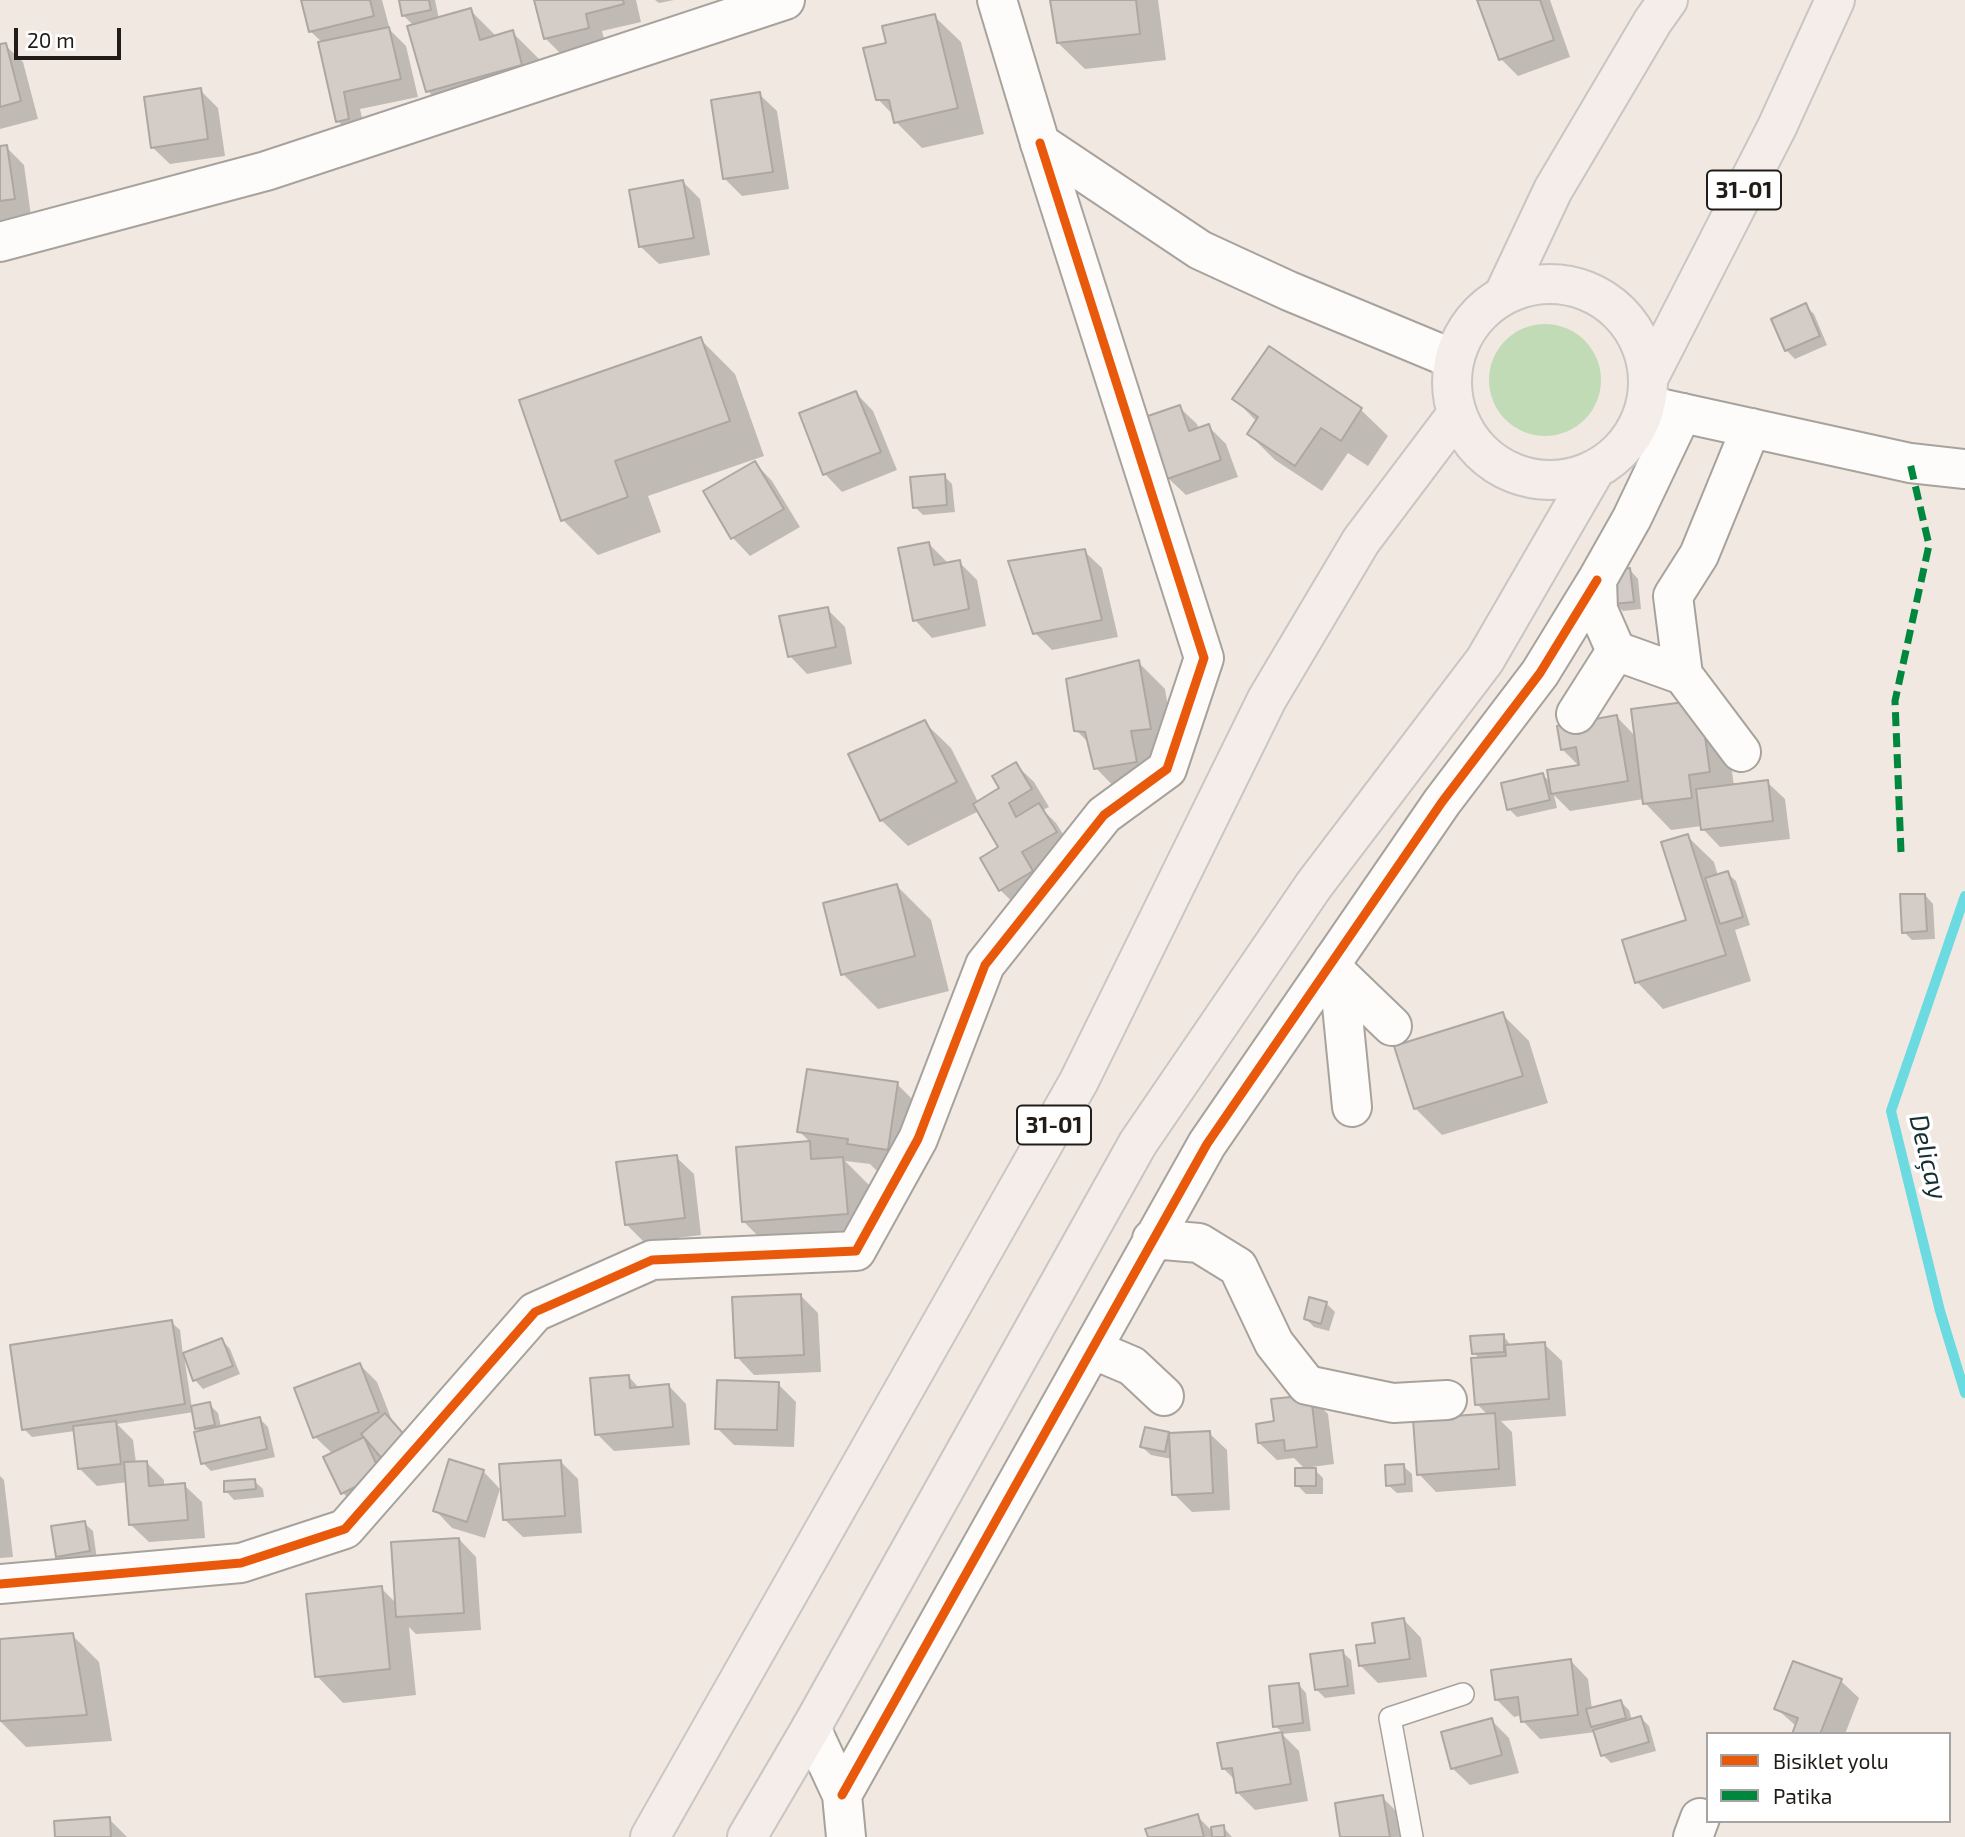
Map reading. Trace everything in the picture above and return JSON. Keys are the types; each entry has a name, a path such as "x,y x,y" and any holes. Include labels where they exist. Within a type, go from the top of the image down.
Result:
{"highway":[{"path":"1504,294 1553,190 1668,0"},
{"name":"31-01","path":"1647,391 1777,127 1835,0"},
{"path":"1559,284 1586,290 1611,304 1630,324 1643,349 1647,391 1636,431 1618,453 1595,470 1569,479 1541,480 1513,474 1488,460 1469,440 1456,415 1451,387 1453,359 1464,333 1481,311 1504,294 1531,285 1559,284"},
{"name":"31-01","path":"650,1837 1079,1081 1267,699 1361,541 1456,415"},
{"path":"747,1837 811,1728 1138,1143 1314,885 1485,660 1595,470"}],"street":[{"path":"0,242 266,171 785,0"},
{"path":"0,1584 241,1563 345,1529 535,1312 652,1260 856,1251 918,1139 985,965 1104,815 1167,769 1204,658 997,0"},
{"path":"1040,143 1200,250 1289,291 1453,359"},
{"path":"1647,391 1682,413 1910,463 1965,469"},
{"path":"842,1795 1207,1144 1336,967 1442,802 1540,673 1632,518 1682,413"},
{"path":"1741,752 1684,675 1673,596 1699,555 1751,428"},
{"path":"1597,580 1598,610 1616,651 1684,675"},
{"path":"1576,714 1616,651"},
{"path":"1336,967 1392,1026"},
{"path":"1336,967 1352,1107"},
{"path":"1152,1239 1199,1243 1238,1267 1274,1343 1307,1385 1393,1403 1447,1399"},
{"path":"1092,1349 1132,1366 1164,1396"},
{"path":"811,1728 842,1795 845,1837"}],"lane":[{"path":"1412,1837 1390,1718 1463,1694"}],"green space":[{"path":"1545,324 1566,329 1584,341 1596,359 1601,380 1596,401 1584,419 1566,431 1545,436 1524,431 1506,419 1494,401 1489,380 1494,359 1506,341 1524,329"}],"building":[{"path":"301,0 370,0 374,16 309,32"},
{"path":"399,0 429,0 431,10 402,16"},
{"path":"534,0 623,0 624,4 586,14 589,28 544,39"},
{"path":"1050,0 1136,0 1140,34 1057,43"},
{"path":"1477,0 1540,0 1554,40 1499,60"},
{"path":"471,8 480,40 513,30 522,65 426,92 407,26"},
{"path":"935,14 958,108 894,123 889,100 876,100 863,48 886,43 882,26"},
{"path":"389,27 401,79 344,92 349,119 336,122 318,42"},
{"path":"6,43 21,101 0,107 0,44"},
{"path":"201,88 208,139 151,148 144,97"},
{"path":"760,92 773,172 723,179 711,100"},
{"path":"7,145 15,199 0,201 0,146"},
{"path":"683,180 694,238 639,247 629,190"},
{"path":"1806,303 1820,336 1785,351 1771,319"},
{"path":"701,337 730,421 615,461 628,497 561,521 519,400"},
{"path":"1269,346 1362,408 1341,441 1321,428 1295,466 1247,434 1258,417 1232,399"},
{"path":"856,391 881,452 823,475 799,413"},
{"path":"1180,405 1189,431 1209,424 1221,460 1167,479 1145,417"},
{"path":"755,461 784,509 731,539 703,491"},
{"path":"945,474 947,505 913,508 910,477"},
{"path":"929,542 934,565 960,560 969,609 913,621 898,548"},
{"path":"1085,549 1102,620 1033,634 1008,561"},
{"path":"1630,568 1634,602 1613,604 1609,571"},
{"path":"828,607 836,647 788,657 779,616"},
{"path":"1139,660 1151,729 1131,731 1137,762 1094,769 1085,732 1074,731 1066,679"},
{"path":"1700,700 1710,772 1689,775 1692,798 1643,804 1631,709"},
{"path":"1617,715 1628,781 1551,794 1547,770 1579,765 1576,747 1561,750 1557,726"},
{"path":"925,720 957,782 880,821 848,754"},
{"path":"1016,762 1032,789 1009,803 1016,817 1039,803 1057,832 1022,852 1033,871 999,891 980,858 998,847 973,804 999,788 992,776"},
{"path":"1543,773 1550,800 1507,810 1501,783"},
{"path":"1768,780 1773,821 1701,830 1696,789"},
{"path":"1688,834 1726,955 1635,983 1622,940 1686,920 1661,842"},
{"path":"1728,871 1743,917 1720,924 1705,878"},
{"path":"897,884 915,956 841,975 823,903"},
{"path":"1900,894 1925,894 1927,931 1902,933"},
{"path":"1503,1012 1523,1076 1414,1109 1394,1046"},
{"path":"807,1069 898,1082 888,1150 847,1144 848,1139 797,1132"},
{"path":"810,1141 811,1159 843,1157 848,1214 742,1222 736,1147"},
{"path":"677,1155 685,1218 625,1225 616,1162"},
{"path":"801,1294 804,1355 735,1358 732,1297"},
{"path":"1309,1297 1327,1302 1321,1324 1304,1319"},
{"path":"172,1320 185,1404 22,1430 10,1345"},
{"path":"1504,1334 1504,1352 1472,1354 1470,1336"},
{"path":"222,1338 233,1366 193,1381 183,1353"},
{"path":"1545,1342 1549,1399 1475,1405 1471,1358 1506,1356 1505,1345"},
{"path":"360,1363 379,1412 313,1438 294,1388"},
{"path":"629,1375 630,1388 669,1384 673,1427 595,1435 590,1378"},
{"path":"717,1380 779,1382 777,1430 715,1429"},
{"path":"1311,1395 1317,1447 1285,1451 1284,1440 1258,1443 1256,1424 1274,1421 1271,1399"},
{"path":"210,1402 215,1425 195,1429 191,1406"},
{"path":"385,1413 408,1439 383,1460 361,1434"},
{"path":"1495,1413 1499,1469 1417,1475 1413,1419"},
{"path":"260,1417 267,1449 201,1464 194,1432"},
{"path":"116,1421 121,1464 78,1469 73,1426"},
{"path":"1145,1427 1169,1432 1165,1452 1140,1447"},
{"path":"1210,1431 1213,1493 1172,1495 1169,1433"},
{"path":"364,1437 381,1474 341,1494 323,1457"},
{"path":"449,1459 484,1470 467,1522 433,1511"},
{"path":"561,1460 565,1516 503,1520 499,1464"},
{"path":"147,1461 149,1486 185,1483 188,1520 129,1525 124,1462"},
{"path":"1404,1464 1405,1484 1386,1486 1385,1465"},
{"path":"1295,1468 1316,1468 1316,1486 1295,1486"},
{"path":"255,1479 256,1489 224,1492 224,1481"},
{"path":"85,1521 90,1551 56,1557 51,1526"},
{"path":"459,1538 464,1613 396,1617 391,1542"},
{"path":"382,1586 390,1669 315,1677 306,1594"},
{"path":"1404,1618 1410,1659 1359,1666 1356,1645 1375,1643 1372,1623"},
{"path":"73,1633 87,1715 0,1721 0,1639"},
{"path":"1343,1650 1348,1686 1315,1690 1310,1654"},
{"path":"1571,1659 1578,1715 1521,1722 1518,1697 1495,1700 1491,1670"},
{"path":"1793,1661 1842,1679 1821,1732 1793,1732 1798,1718 1774,1709"},
{"path":"1299,1683 1303,1723 1273,1727 1269,1686"},
{"path":"1621,1700 1626,1718 1591,1727 1586,1709"},
{"path":"1641,1716 1649,1742 1601,1756 1593,1730"},
{"path":"1492,1718 1502,1755 1451,1769 1441,1732"},
{"path":"1282,1732 1291,1784 1236,1793 1232,1768 1222,1769 1217,1743"},
{"path":"1383,1795 1390,1837 1340,1837 1335,1803"},
{"path":"1198,1814 1204,1837 1148,1837 1145,1829"},
{"path":"110,1817 111,1837 55,1837 54,1821"},
{"path":"1224,1825 1225,1837 1212,1837 1211,1827"}],"waterway":[{"name":"Deliçay","path":"1965,896 1891,1111 1940,1311 1965,1393"}],"marked path":[{"path":"1901,852 1895,701 1929,545 1910,463"}],"cycle path":[{"path":"0,1584 241,1563 345,1529 535,1312 652,1260 856,1251 918,1139 985,965 1104,815 1167,769 1204,658 1040,143"},
{"path":"842,1795 1207,1144 1442,802 1540,673 1597,580"}]}
